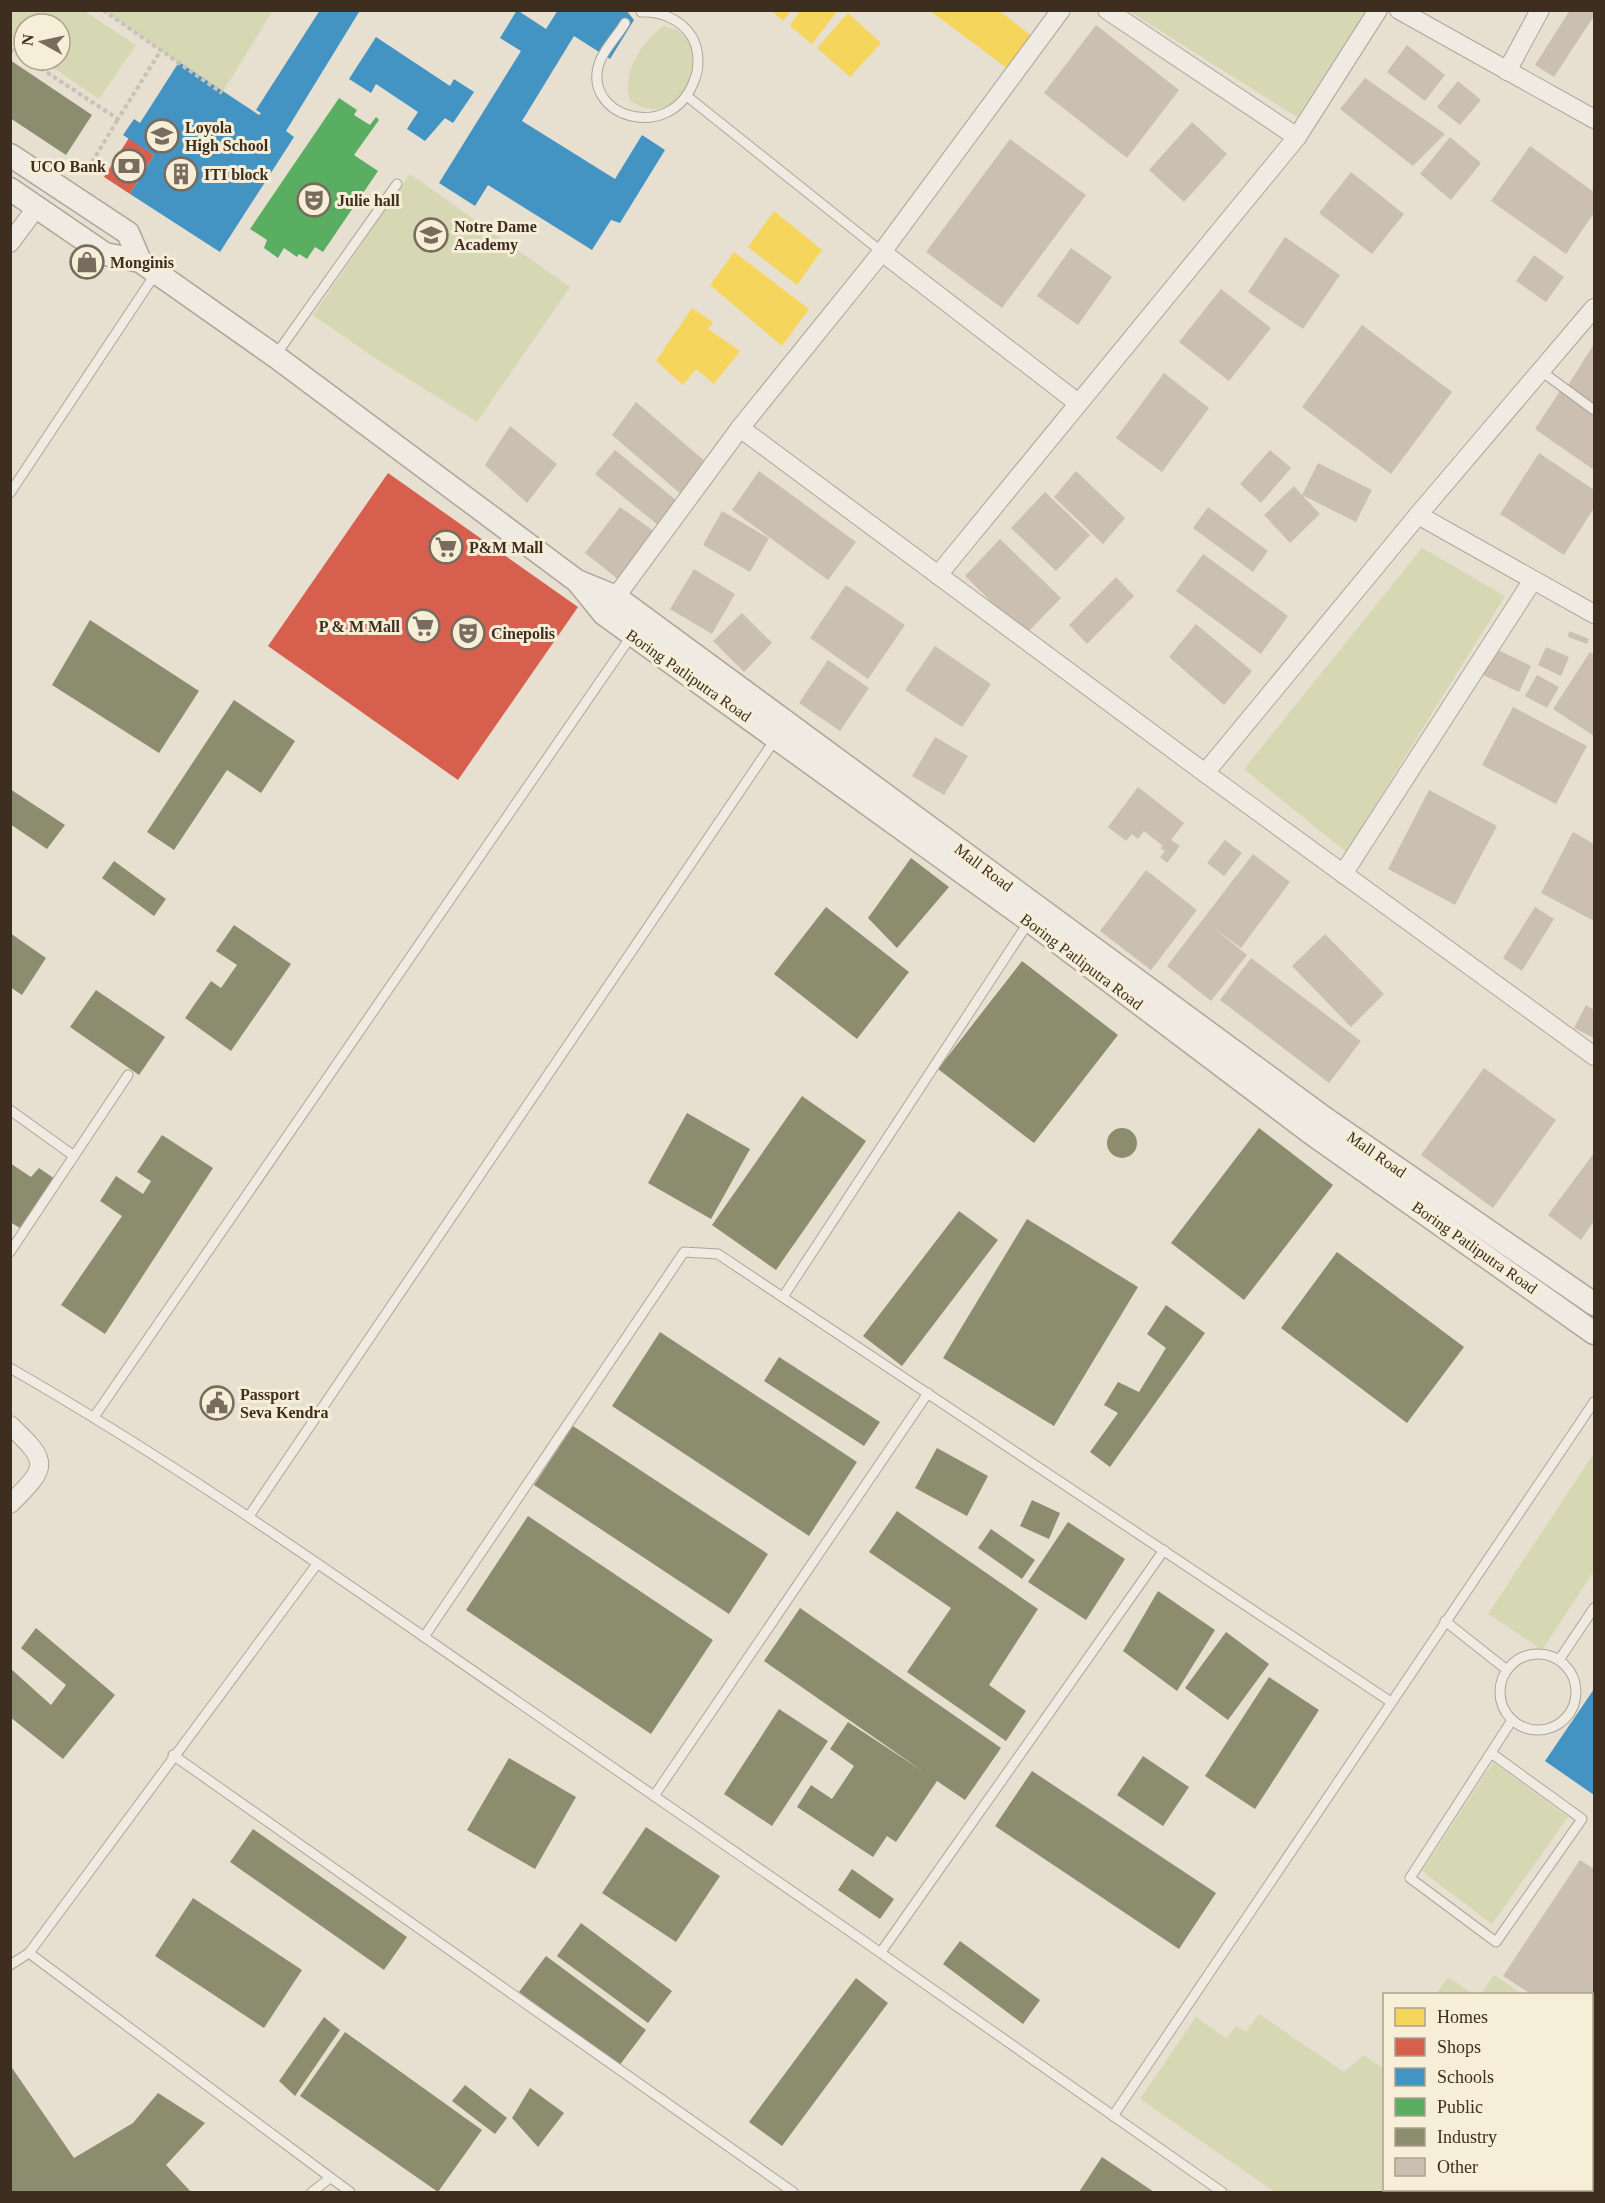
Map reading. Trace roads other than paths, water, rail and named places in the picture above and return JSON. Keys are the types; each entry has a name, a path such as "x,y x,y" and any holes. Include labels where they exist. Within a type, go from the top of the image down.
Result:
{"street":[{"path":"610,605 740,428 882,252 1062,10"},
{"path":"1107,10 1297,137"},
{"path":"938,574 1297,137 1378,10"},
{"path":"1399,10 1594,119"},
{"path":"1507,71 1540,10"},
{"path":"10,155 128,234 148,267"},
{"path":"10,243 24,199 40,176"},
{"path":"24,199 105,254 148,267"},
{"path":"882,252 1078,403"},
{"name":"Mall Road","path":"148,267 275,356 1317,1124 1539,1279 1594,1304"},
{"path":"1205,773 1418,515 1594,308"},
{"path":"740,428 1205,773 1594,1056"},
{"path":"1418,515 1594,614"},
{"path":"1343,874 1533,580"},
{"name":"Boring Patliputra Road","path":"1539,1279 1594,1333"},
{"path":"10,1425 35,1448 41,1461 39,1472 10,1504"}],"lane":[{"path":"626,23 599,62 598,82 604,99 619,112 645,119 670,111 688,97 698,73 697,53 693,38 681,24 666,16 654,11 641,12"},
{"path":"688,97 882,252"},
{"path":"275,356 397,184"},
{"path":"10,493 148,267"},
{"path":"1540,371 1594,410"},
{"path":"94,1416 639,626"},
{"path":"249,1516 782,729"},
{"path":"783,1297 1034,914"},
{"path":"10,1252 128,1076"},
{"path":"10,1110 74,1156"},
{"path":"424,1637 684,1252 718,1254 1391,1702"},
{"path":"10,1368 94,1416 249,1516 881,1952 1222,2193"},
{"path":"654,1796 928,1393"},
{"path":"1113,2116 1594,1402"},
{"path":"881,1952 1164,1550"},
{"path":"10,1965 29,1953 173,1755 318,1564"},
{"path":"1559,1660 1594,1608"},
{"path":"1445,1622 1507,1670"},
{"path":"1537,1654 1559,1660 1575,1680 1576,1699 1568,1716 1547,1730 1522,1727 1512,1720 1505,1712 1500,1691 1507,1670 1525,1656 1537,1654"},
{"path":"1491,1753 1582,1819 1496,1942 1410,1878 1512,1720"},
{"path":"173,1755 793,2193"},
{"path":"29,1953 350,2193"},
{"path":"312,2193 330,2178"}],"place":[{"name":"Loyola High School","path":"162,136"},
{"name":"UCO Bank","path":"129,166"},
{"name":"ITI block","path":"181,174"},
{"name":"Julie hall","path":"314,200"},
{"name":"Notre Dame Academy","path":"431,235"},
{"name":"Monginis","path":"87,262"},
{"name":"P&M Mall","path":"446,547"},
{"name":"P & M Mall","path":"423,626"},
{"name":"Cinepolis","path":"468,633"},
{"name":"Passport Seva Kendra","path":"217,1403"}]}
